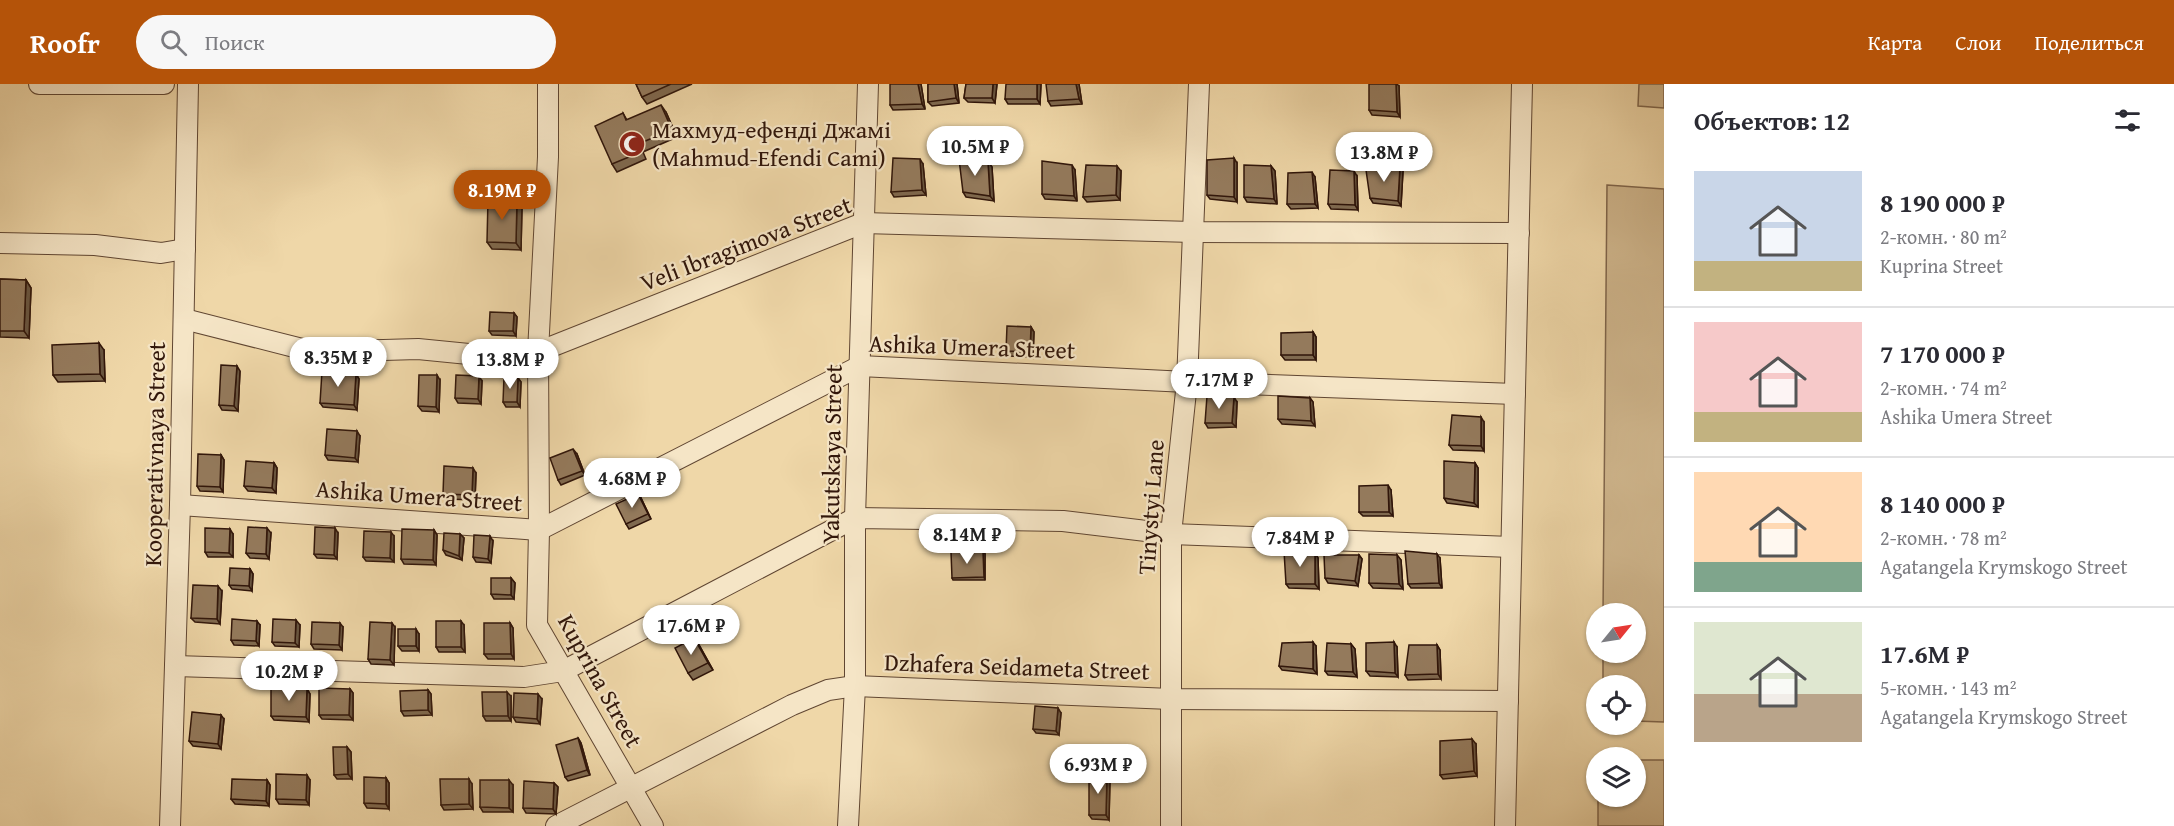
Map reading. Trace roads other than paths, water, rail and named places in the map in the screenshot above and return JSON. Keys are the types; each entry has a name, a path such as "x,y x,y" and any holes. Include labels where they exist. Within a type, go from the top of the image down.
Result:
{"street":[{"path":"39,84 164,84"},
{"name":"Kooperativnaya Street","path":"170,826 180,505 188,84"},
{"name":"Kuprina Street","path":"548,84 548,157 538,352 537,625 653,826"},
{"name":"Yakutskaya Street","path":"848,826 855,686 855,518 868,84"},
{"name":"Tinystyi Lane","path":"1171,826 1171,534 1187,382 1199,84"},
{"path":"1505,826 1522,84"},
{"name":"Veli Ibragimova Street","path":"184,319 314,352 418,349 499,357 538,352 863,223 1193,232 1519,233"},
{"path":"0,243 95,244 161,253 185,249"},
{"name":"Ashika Umera Street","path":"180,505 539,530 860,366 1187,382 1515,394"},
{"path":"175,666 524,677 563,671 855,518 1063,521 1171,534 1511,548"},
{"name":"Dzhafera Seidameta Street","path":"556,826 792,705 828,690 855,686 1171,699 1508,701"}],"place":[{"name":"Махмуд-ефенді Джамі (Mahmud-Efendi Cami)","path":"632,144"}]}
